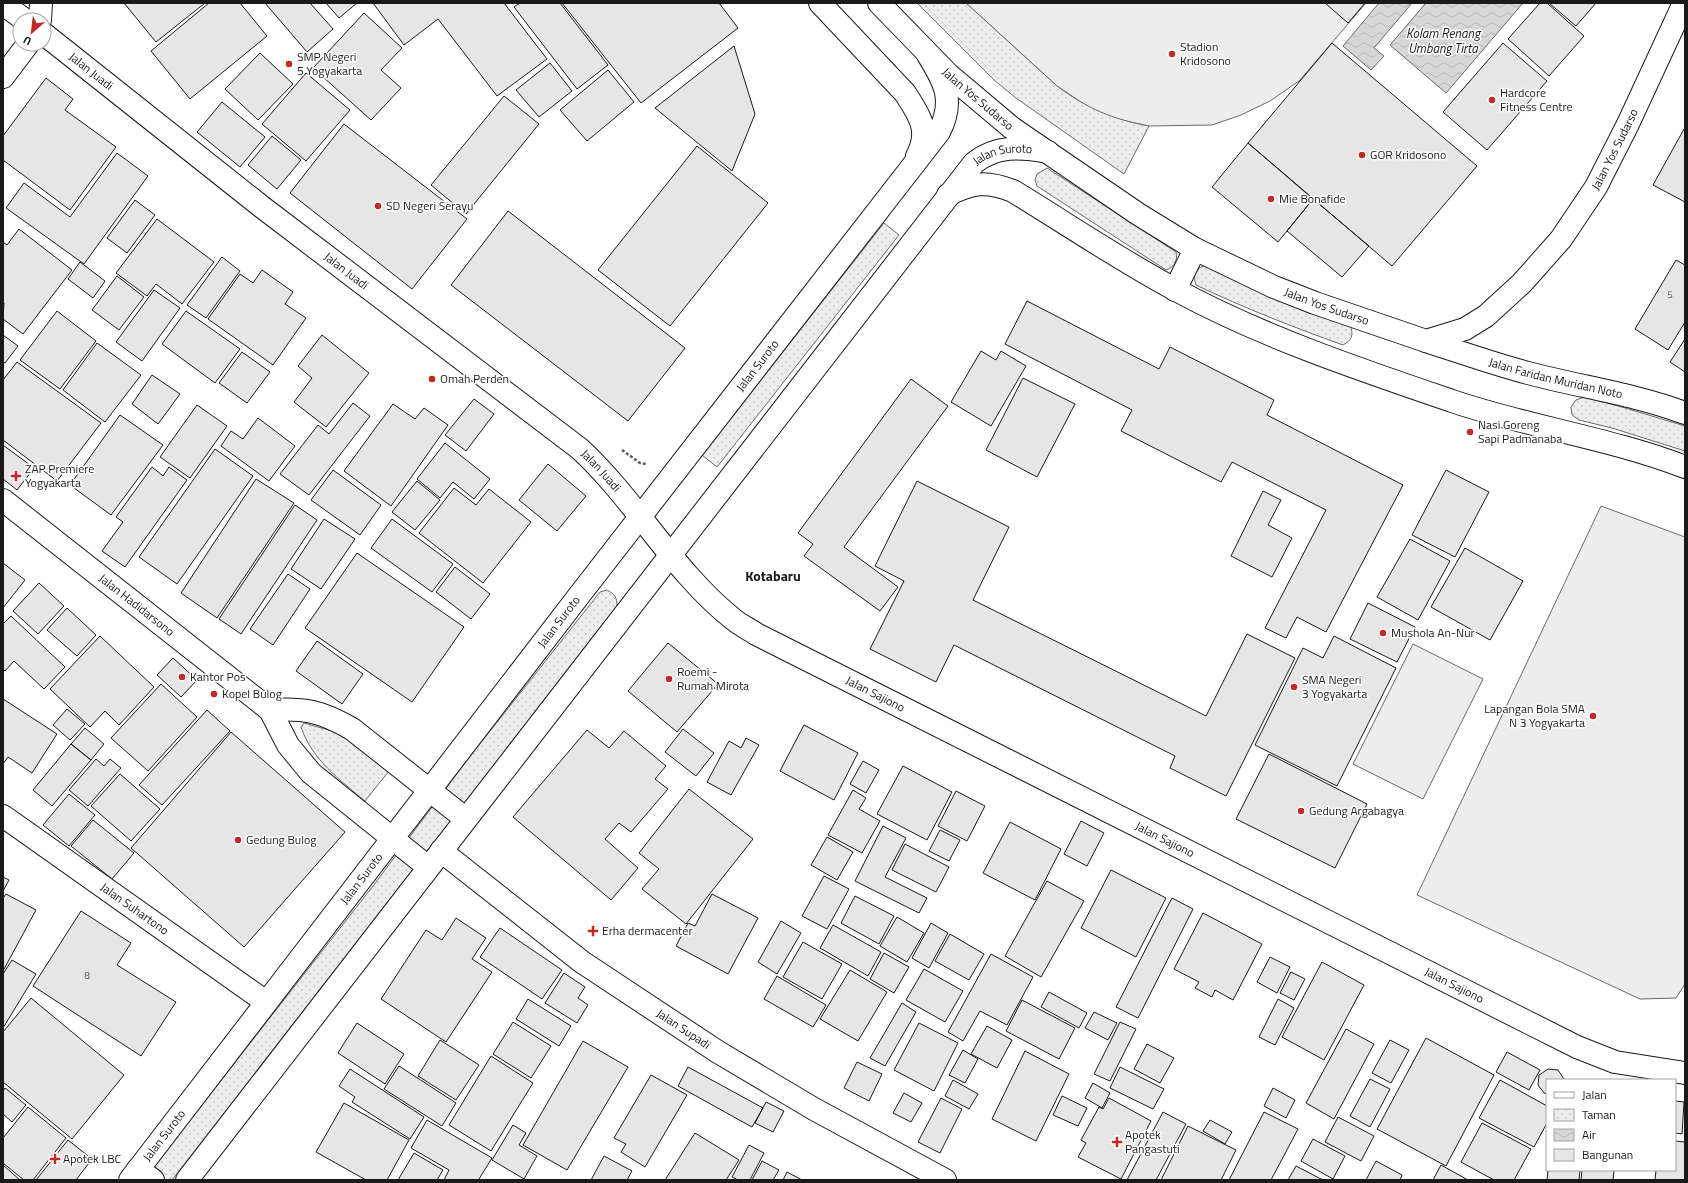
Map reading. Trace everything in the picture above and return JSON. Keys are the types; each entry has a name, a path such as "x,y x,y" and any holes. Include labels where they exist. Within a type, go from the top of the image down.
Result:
{"street":[{"path":"820,3 904,93 917,112 923,130 924,139 922,148 911,168"},
{"name":"Jalan Yos Sudarso","path":"879,3 949,75 979,102 1012,128 1138,214 1195,249 1274,287 1308,301 1426,342 1465,329 1486,316 1522,283 1561,239 1596,187 1680,18 1684,3"},
{"path":"3,4 14,12"},
{"name":"Jalan Juadi","path":"52,40 262,207 580,449 601,469 671,555"},
{"path":"3,77 22,52"},
{"name":"Jalan Suroto","path":"140,1176 266,1002 939,132 947,114 948,104 943,81 928,54"},
{"name":"Jalan Suroto","path":"187,1180 974,163 982,156 993,151 1015,148 1030,148 1048,152"},
{"path":"948,195 963,187 978,184 995,184 1013,191 1175,290 1256,328 1342,362 1454,402 1622,446 1685,467"},
{"path":"1175,290 1195,249"},
{"name":"Jalan Faridan Muridan Noto","path":"1426,342 1528,373 1622,394 1685,413"},
{"name":"Jalan Hadidarsono","path":"3,500 270,710 288,745 311,773 393,838"},
{"name":"Jalan Sajiono","path":"671,555 695,584 713,602 734,620 756,634 1577,1048 1615,1062 1685,1073"},
{"path":"270,710 304,709 320,713 337,720 352,729 466,819"},
{"name":"Jalan Suhartono","path":"3,816 266,1002"},
{"name":"Jalan Supadi","path":"393,838 434,859 582,962 718,1052 814,1109 945,1180"}],"path":[{"path":"621,450 640,464 647,464"}],"green space":[{"path":"917,3 966,3 1057,86 1068,94 1101,112 1123,120 1149,126 1124,174 1016,98 994,80"},
{"name":"Stadion Kridosono","path":"966,3 1366,3 1299,81 1270,101 1241,115 1212,125 1149,126 1111,117 1090,108 1057,86"},
{"path":"1047,168 1176,252 1176,261 1166,270 1037,186 1035,180 1037,174"},
{"path":"884,223 899,235 717,467 702,455"},
{"path":"1204,266 1250,287 1350,325 1352,332 1351,337 1343,345 1232,302 1196,285 1195,273 1198,269"},
{"path":"1584,397 1685,426 1685,451 1612,428 1579,420 1572,415 1571,407 1576,400"},
{"name":"Lapangan Bola SMA N 3 Yogyakarta","path":"1601,506 1685,537 1685,984 1676,998 1640,999 1417,895"},
{"path":"607,590 615,596 617,606 172,1180 143,1180 373,886 468,759 600,592"},
{"path":"1413,644 1483,679 1423,799 1353,764"},
{"path":"304,723 339,733 389,771 365,801 319,759 312,750 301,727"}],"water":[{"path":"1379,3 1412,3 1374,48 1384,56 1371,70 1343,46"},
{"name":"Kolam Renang Umbang Tirta","path":"1426,3 1523,3 1446,93 1390,45"}],"building":[{"path":"124,3 205,3 156,42"},
{"path":"209,3 240,3 267,36 190,99 151,51"},
{"path":"265,3 310,3 333,29 307,52"},
{"path":"326,3 357,3 339,18"},
{"path":"373,3 504,3 547,59 497,96 438,19 404,45"},
{"path":"520,3 560,3 608,65 577,89 514,7"},
{"path":"562,3 719,3 738,28 641,103"},
{"path":"1325,3 1365,3 1348,23"},
{"path":"1540,3 1547,3 1584,36 1549,76 1508,39"},
{"path":"1549,3 1596,3 1576,26"},
{"path":"364,13 402,48 381,70 401,88 371,120 313,68"},
{"name":"GOR Kridosono","path":"1332,43 1477,166 1392,266 1248,143"},
{"name":"Hardcore Fitness Centre","path":"1503,43 1547,81 1487,150 1443,112"},
{"path":"734,46 755,114 732,171 655,108"},
{"path":"260,53 293,84 258,120 225,89"},
{"path":"550,63 572,91 539,117 516,90"},
{"path":"608,70 634,102 587,141 560,110"},
{"path":"306,73 350,110 306,161 262,124"},
{"path":"46,78 73,99 65,110 116,147 70,210 3,160 3,136"},
{"path":"504,96 539,124 466,214 431,185"},
{"path":"222,102 265,137 240,167 197,132"},
{"name":"SD Negeri Serayu","path":"344,124 467,219 412,289 290,193"},
{"path":"1685,129 1685,202 1653,185"},
{"path":"272,136 301,160 277,189 248,165"},
{"path":"1248,143 1313,199 1278,242 1212,187"},
{"path":"697,146 768,203 670,326 598,270"},
{"path":"117,153 148,176 84,264 6,208 24,183 70,217"},
{"path":"1313,199 1369,246 1342,277 1287,231"},
{"path":"135,200 155,215 127,253 107,238"},
{"path":"508,211 685,348 628,421 451,285"},
{"path":"157,219 214,262 182,304 156,284 147,296 116,273"},
{"path":"19,229 72,270 23,334 3,319 3,242 7,245"},
{"path":"222,257 240,271 206,318 187,305"},
{"path":"1676,260 1685,265 1685,322 1668,350 1635,329"},
{"path":"80,262 105,281 93,298 68,279"},
{"path":"262,270 293,292 285,304 306,318 273,365 208,319 240,274 253,283"},
{"path":"117,276 144,297 119,330 92,310"},
{"path":"154,290 180,308 142,361 116,342"},
{"path":"1027,301 1159,369 1170,347 1274,400 1267,415 1403,485 1326,632 1297,617 1286,638 1265,628 1326,510 1232,462 1221,482 1121,431 1132,410 1005,344"},
{"path":"57,311 96,341 60,389 20,360"},
{"path":"186,311 240,349 215,383 162,344"},
{"path":"3,335 18,346 5,363 3,362"},
{"path":"322,335 369,373 326,427 294,402 312,378 298,366"},
{"path":"1685,339 1685,372 1670,362"},
{"path":"97,343 141,375 105,422 63,390"},
{"path":"981,351 996,360 1001,351 1026,366 991,426 951,402"},
{"path":"242,352 270,372 247,403 219,383"},
{"path":"17,362 101,423 57,481 3,440 3,380"},
{"path":"152,375 180,394 158,424 132,404"},
{"path":"1023,378 1075,404 1037,477 986,450"},
{"path":"911,379 948,406 844,547 898,587 880,611 804,556 813,544 798,533"},
{"path":"474,399 494,414 466,451 445,435"},
{"path":"353,403 370,416 309,495 280,474 318,425 329,434"},
{"path":"393,404 415,419 424,408 448,425 391,506 344,471"},
{"path":"197,405 227,426 190,478 160,457"},
{"path":"120,415 163,445 111,515 70,485"},
{"path":"258,418 295,446 269,481 221,446 231,431 243,439"},
{"path":"445,443 490,479 474,499 453,482 440,498 417,479"},
{"path":"3,445 34,468 17,490 3,479"},
{"path":"215,449 253,476 177,584 139,557"},
{"path":"548,464 586,496 557,531 519,500"},
{"path":"152,467 163,476 169,467 187,480 125,567 102,551 123,522 116,517"},
{"path":"333,470 381,505 360,535 311,500"},
{"path":"1446,470 1489,492 1455,557 1412,535"},
{"path":"256,479 294,503 217,618 181,593"},
{"path":"417,481 440,500 415,530 392,512"},
{"path":"917,481 1009,527 973,600 1206,716 1247,634 1295,658 1226,796 1170,768 1175,756 954,645 936,682 870,649 904,581 875,566"},
{"path":"454,488 476,505 489,489 531,522 483,583 419,533"},
{"path":"1263,491 1281,500 1268,525 1292,538 1272,577 1231,556"},
{"path":"295,505 317,520 241,634 219,619"},
{"path":"324,519 355,539 321,589 291,569"},
{"path":"392,519 453,564 432,592 371,548"},
{"path":"1410,539 1450,561 1418,620 1377,597"},
{"path":"1465,548 1523,581 1490,640 1431,607"},
{"path":"357,553 464,627 412,702 305,628"},
{"path":"3,563 25,580 3,608"},
{"path":"455,567 490,594 471,619 436,592"},
{"path":"288,574 310,589 273,645 250,629"},
{"path":"39,583 64,606 38,634 13,611"},
{"name":"Mushola An-Nur","path":"1368,603 1415,627 1397,662 1350,639"},
{"path":"67,608 96,635 77,656 47,630"},
{"path":"11,616 65,667 44,689 14,661 5,671 3,669 3,624"},
{"path":"100,636 154,687 119,725 105,711 90,727 50,689"},
{"path":"1334,636 1396,668 1337,786 1255,745 1303,648 1323,658"},
{"path":"317,641 363,674 342,704 296,671"},
{"path":"668,643 718,684 677,732 628,691"},
{"path":"173,658 197,680 181,697 157,675"},
{"path":"161,684 197,717 148,771 111,738"},
{"path":"3,699 57,734 32,773 8,757 3,764"},
{"path":"67,709 85,724 70,740 53,725"},
{"path":"207,710 230,731 162,805 139,785"},
{"path":"804,725 858,753 834,800 780,771"},
{"path":"85,728 104,744 91,760 71,744"},
{"path":"683,729 714,753 696,776 665,752"},
{"path":"587,730 609,748 624,731 666,766 655,779 668,789 631,832 619,823 605,839 638,868 611,900 513,817"},
{"name":"Gedung Bulog","path":"231,732 345,832 244,947 131,848"},
{"path":"746,738 759,745 731,795 707,782 729,741 741,748"},
{"path":"71,744 91,760 52,806 33,790"},
{"name":"Gedung Argabagya","path":"1269,754 1367,804 1335,868 1236,819"},
{"path":"96,759 104,766 110,759 121,768 88,806 69,790"},
{"path":"863,761 879,770 866,793 850,784"},
{"path":"903,766 952,792 927,840 877,814"},
{"path":"120,774 160,809 131,841 91,806"},
{"path":"689,789 753,839 686,924 642,889 659,869 639,853"},
{"path":"853,790 866,798 859,809 880,821 862,853 828,835"},
{"path":"956,791 985,806 967,841 938,826"},
{"path":"69,794 95,815 69,846 43,825"},
{"path":"93,820 134,853 112,879 71,846"},
{"path":"1081,821 1104,833 1087,866 1064,854"},
{"path":"1010,822 1061,849 1035,900 983,873"},
{"path":"883,826 906,838 885,877 927,898 919,913 855,881"},
{"path":"940,830 960,840 949,861 929,851"},
{"path":"827,837 853,852 837,880 811,865"},
{"path":"905,844 949,867 936,892 892,870"},
{"path":"1111,870 1166,898 1136,957 1081,928"},
{"path":"824,876 849,889 827,929 802,916"},
{"path":"3,877 9,880 3,891"},
{"path":"1047,881 1084,901 1041,977 1005,956"},
{"path":"6,894 36,910 3,971 3,898"},
{"path":"712,894 758,918 728,974 676,946 688,923 695,926"},
{"path":"855,896 894,916 879,944 841,923"},
{"path":"1172,898 1193,909 1138,1018 1116,1007"},
{"path":"81,911 131,943 117,965 176,1002 141,1056 33,986"},
{"path":"1203,913 1262,944 1233,1000 1215,990 1212,997 1195,988 1199,982 1174,969"},
{"path":"897,917 924,933 907,962 880,946"},
{"path":"456,918 486,938 472,959 492,972 446,1042 381,999 426,930 442,940"},
{"path":"781,921 801,933 777,974 758,962"},
{"path":"931,923 948,933 929,968 912,958"},
{"path":"833,925 881,952 868,976 820,948"},
{"path":"500,928 562,970 542,999 480,957"},
{"path":"950,934 984,954 969,980 935,961"},
{"path":"803,942 842,964 822,999 783,977"},
{"path":"884,953 909,967 894,993 870,979"},
{"path":"991,954 1033,977 1007,1025 980,1011 963,1041 948,1032"},
{"path":"1270,957 1290,967 1277,993 1257,982"},
{"path":"12,960 36,974 3,1028 3,974"},
{"path":"1322,962 1364,985 1324,1060 1282,1037"},
{"path":"924,969 963,991 945,1022 906,1000"},
{"path":"850,970 887,992 858,1041 820,1019"},
{"path":"1291,972 1305,979 1294,1000 1280,993"},
{"path":"564,973 585,987 578,998 588,1005 577,1023 545,1003"},
{"path":"777,976 826,1005 813,1027 764,999"},
{"path":"1049,992 1087,1013 1079,1028 1041,1007"},
{"path":"31,998 124,1075 72,1139 3,1082 3,1032"},
{"path":"528,999 571,1026 559,1046 516,1019"},
{"path":"1278,999 1294,1008 1275,1045 1259,1037"},
{"path":"1022,1000 1075,1028 1059,1059 1006,1031"},
{"path":"902,1003 916,1012 885,1066 870,1058"},
{"path":"1094,1012 1117,1023 1108,1040 1085,1028"},
{"path":"513,1022 551,1046 531,1078 493,1054"},
{"path":"1120,1022 1136,1029 1110,1081 1094,1074"},
{"path":"357,1023 404,1054 385,1084 338,1053"},
{"path":"919,1023 958,1043 934,1091 894,1070"},
{"path":"987,1026 1012,1040 997,1068 971,1054"},
{"path":"1346,1029 1374,1044 1334,1119 1306,1103"},
{"path":"1426,1038 1494,1075 1446,1166 1377,1129"},
{"path":"440,1040 479,1065 456,1100 418,1076"},
{"path":"1390,1040 1409,1050 1391,1083 1372,1073"},
{"path":"583,1041 628,1067 567,1170 523,1145"},
{"path":"1147,1044 1174,1058 1160,1083 1134,1069"},
{"path":"963,1050 978,1059 965,1083 949,1075"},
{"path":"1025,1051 1069,1074 1036,1141 992,1119"},
{"path":"1507,1052 1540,1070 1529,1090 1496,1072"},
{"path":"491,1056 533,1083 491,1151 449,1125"},
{"path":"857,1062 882,1074 869,1101 844,1088"},
{"path":"399,1066 456,1103 442,1126 384,1089"},
{"path":"688,1067 763,1108 752,1127 678,1086"},
{"path":"1120,1067 1164,1089 1153,1109 1110,1088"},
{"path":"350,1069 424,1117 410,1139 352,1102 355,1097 339,1086"},
{"path":"1548,1069 1558,1070 1564,1079 1546,1079 1546,1094 1538,1085 1539,1075"},
{"path":"651,1075 687,1095 645,1167 621,1152 626,1144 614,1138"},
{"path":"1370,1079 1390,1089 1370,1127 1350,1116"},
{"path":"953,1080 978,1094 969,1109 945,1096"},
{"path":"1500,1080 1546,1105 1546,1125 1534,1147 1479,1118"},
{"path":"1093,1083 1110,1093 1102,1108 1085,1098"},
{"path":"5,1088 26,1105 12,1122 3,1114 3,1091"},
{"path":"1273,1088 1295,1100 1286,1118 1264,1106"},
{"path":"904,1093 922,1103 911,1122 893,1113"},
{"path":"1062,1096 1087,1108 1078,1126 1053,1115"},
{"path":"941,1098 962,1109 940,1153 918,1142"},
{"path":"1109,1098 1151,1121 1121,1179 1078,1157 1086,1143 1081,1140 1099,1107 1103,1109"},
{"path":"1676,1101 1684,1102 1682,1134 1676,1133"},
{"path":"766,1102 784,1111 773,1132 755,1123"},
{"path":"344,1103 409,1140 387,1180 366,1180 316,1152"},
{"path":"28,1107 66,1138 33,1180 24,1180 3,1163 3,1138"},
{"path":"1163,1112 1186,1124 1156,1180 1127,1180"},
{"path":"1264,1112 1298,1129 1271,1180 1229,1180"},
{"path":"1338,1117 1374,1136 1361,1161 1325,1142"},
{"path":"427,1120 492,1158 479,1179 482,1180 444,1180 449,1170 411,1148"},
{"path":"1210,1120 1232,1132 1225,1144 1203,1131"},
{"path":"1482,1123 1531,1149 1514,1180 1494,1180 1461,1162"},
{"path":"513,1125 526,1133 519,1145 537,1156 524,1179 492,1160"},
{"path":"1188,1126 1236,1150 1221,1180 1161,1180"},
{"path":"695,1133 739,1160 726,1180 665,1180"},
{"path":"1313,1139 1345,1156 1333,1179 1301,1161"},
{"path":"68,1140 92,1159 76,1180 36,1180"},
{"path":"1676,1141 1685,1142 1685,1180 1655,1180 1656,1171 1676,1171"},
{"path":"749,1145 764,1153 750,1180 738,1180 732,1177"},
{"path":"414,1153 443,1170 437,1180 398,1180"},
{"path":"604,1156 632,1171 627,1180 591,1180"},
{"path":"762,1161 779,1170 773,1180 752,1180"},
{"path":"1376,1161 1402,1175 1400,1180 1366,1180"},
{"path":"3,1165 20,1180 3,1180"},
{"path":"1441,1165 1468,1180 1433,1180"},
{"path":"1296,1166 1323,1180 1288,1180"},
{"path":"1548,1171 1580,1171 1579,1180 1547,1180"},
{"path":"1582,1171 1614,1171 1613,1180 1581,1180"},
{"path":"787,1172 802,1180 783,1180"}],"place":[{"name":"Stadion Kridosono","path":"1172,54"},
{"name":"SMP Negeri 5 Yogyakarta","path":"289,64"},
{"name":"Hardcore Fitness Centre","path":"1492,100"},
{"name":"GOR Kridosono","path":"1362,155"},
{"name":"Mie Bonafide","path":"1271,199"},
{"name":"SD Negeri Serayu","path":"378,206"},
{"name":"Omah Perden","path":"432,379"},
{"name":"Nasi Goreng Sapi Padmanaba","path":"1470,432"},
{"name":"ZAP Premiere Yogyakarta","path":"16,476"},
{"name":"Mushola An-Nur","path":"1383,633"},
{"name":"Kantor Pos","path":"182,677"},
{"name":"Roemi - Rumah Mirota","path":"669,679"},
{"name":"SMA Negeri 3 Yogyakarta","path":"1294,687"},
{"name":"Kopel Bulog","path":"214,694"},
{"name":"Lapangan Bola SMA N 3 Yogyakarta","path":"1593,716"},
{"name":"Gedung Argabagya","path":"1301,811"},
{"name":"Gedung Bulog","path":"238,840"},
{"name":"Erha dermacenter","path":"593,931"},
{"name":"Apotek Pangastuti","path":"1117,1142"},
{"name":"Apotek LBC","path":"55,1159"}],"district":[{"name":"Kotabaru","path":"773,576"}]}
